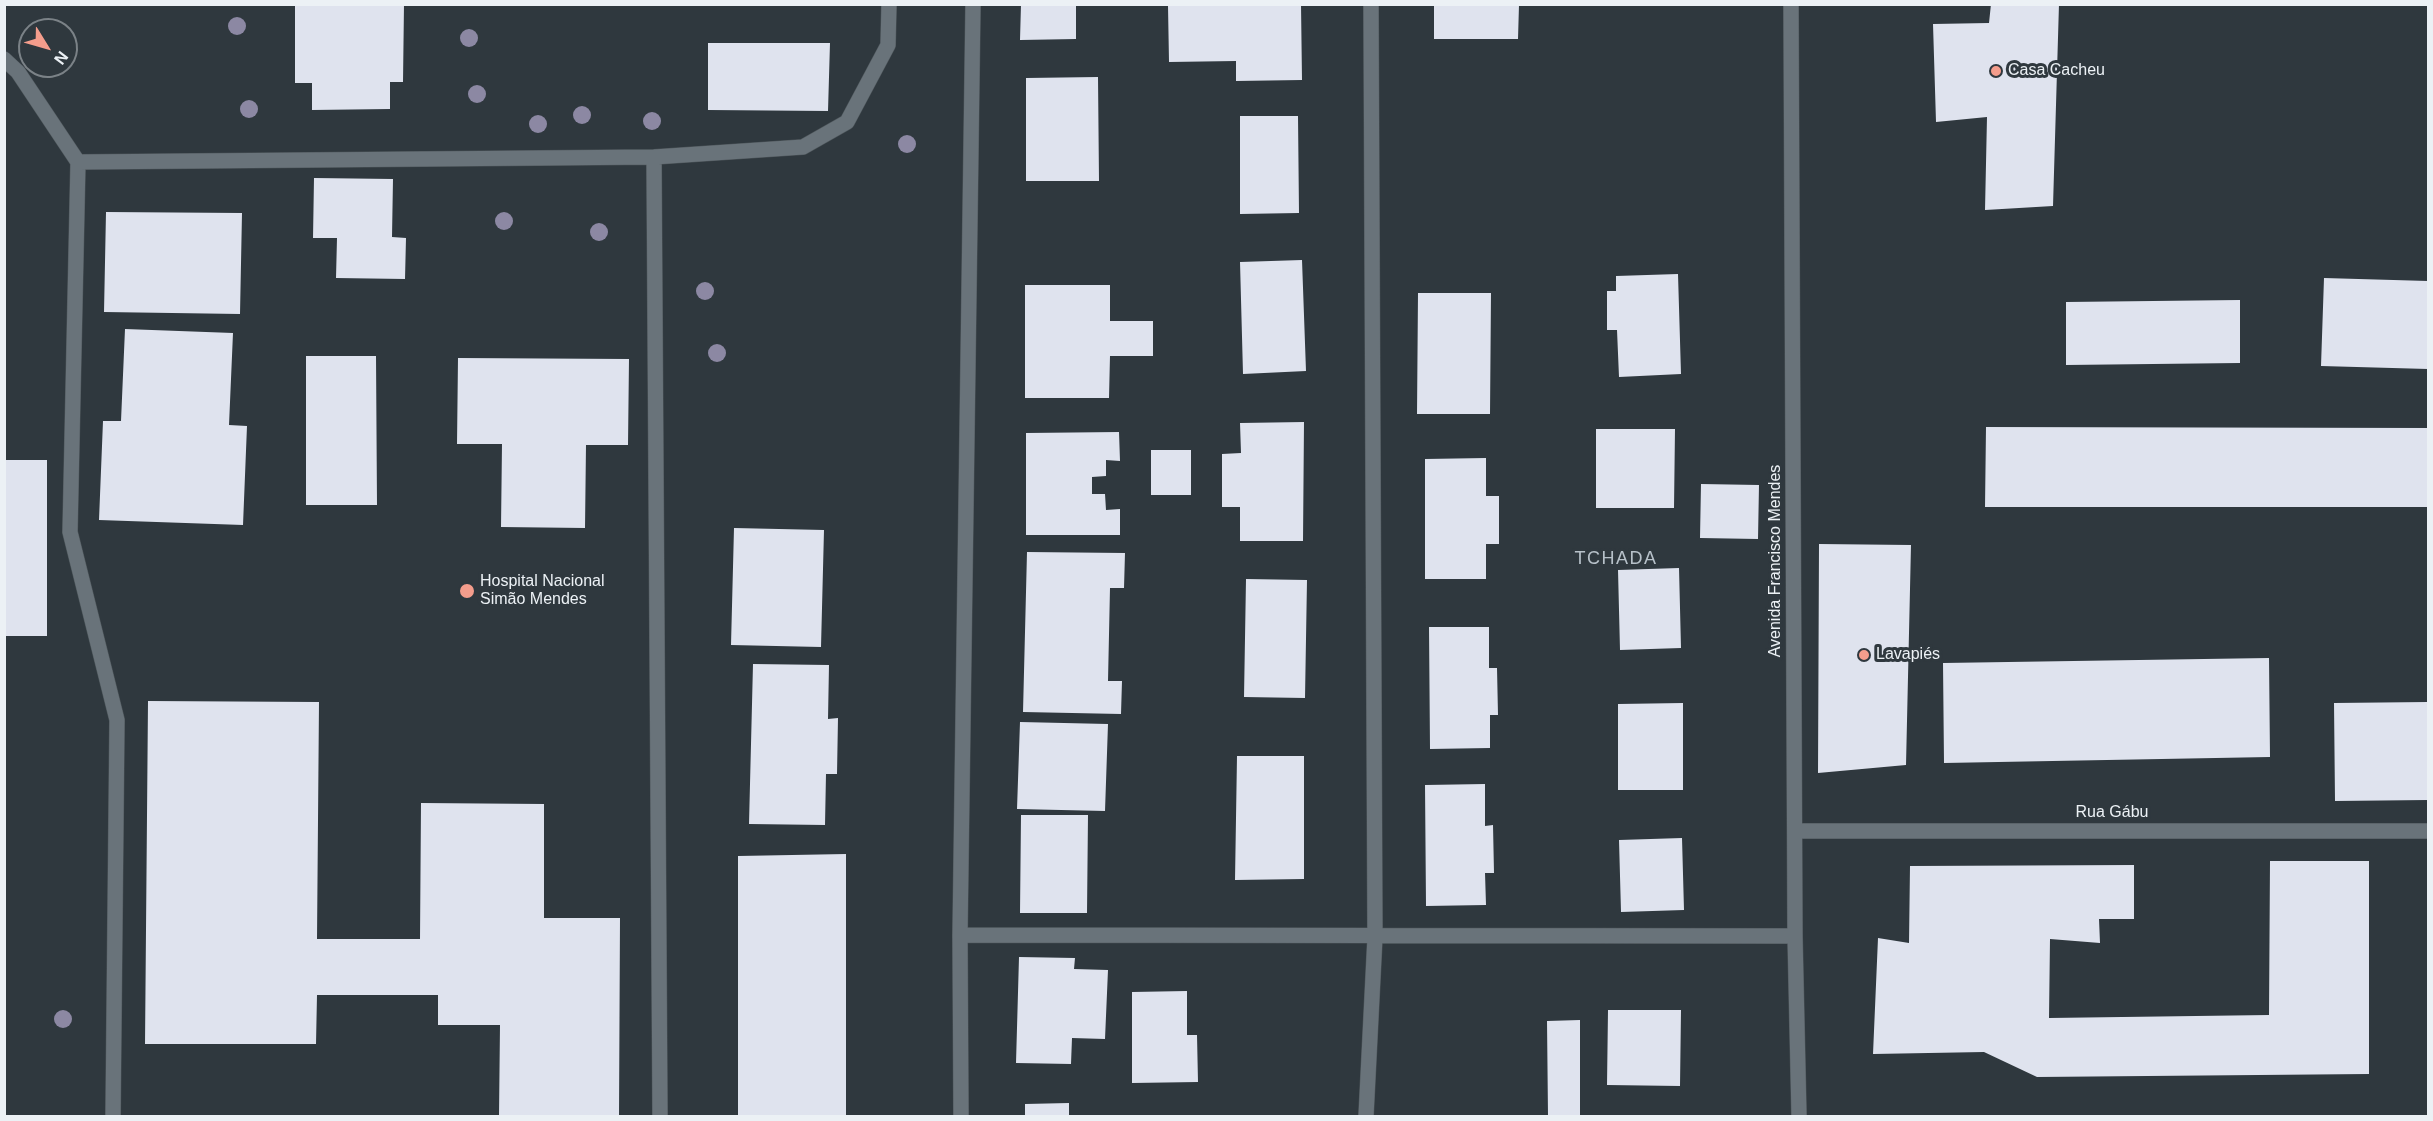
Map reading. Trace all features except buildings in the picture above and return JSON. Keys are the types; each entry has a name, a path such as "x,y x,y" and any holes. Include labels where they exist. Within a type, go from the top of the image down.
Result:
{"street":[{"path":"78,162 654,157 802,147 847,122 888,45 889,4"},
{"path":"961,1116 960,935 973,4"},
{"path":"1366,1116 1375,937 1371,4"},
{"name":"Avenida Francisco Mendes","path":"1791,4 1799,1116"},
{"path":"4,59 18,72 78,162 70,532 117,720 113,1116"},
{"path":"654,157 660,1116"},
{"name":"Rua Gábu","path":"1796,831 2428,831"},
{"path":"960,935 1796,936"}],"place":[{"name":"Casa Cacheu","path":"1996,71"},
{"name":"Hospital Nacional Simão Mendes","path":"467,591"},
{"name":"Lavapiés","path":"1864,655"}],"district":[{"name":"TCHADA","path":"1616,559"}]}
